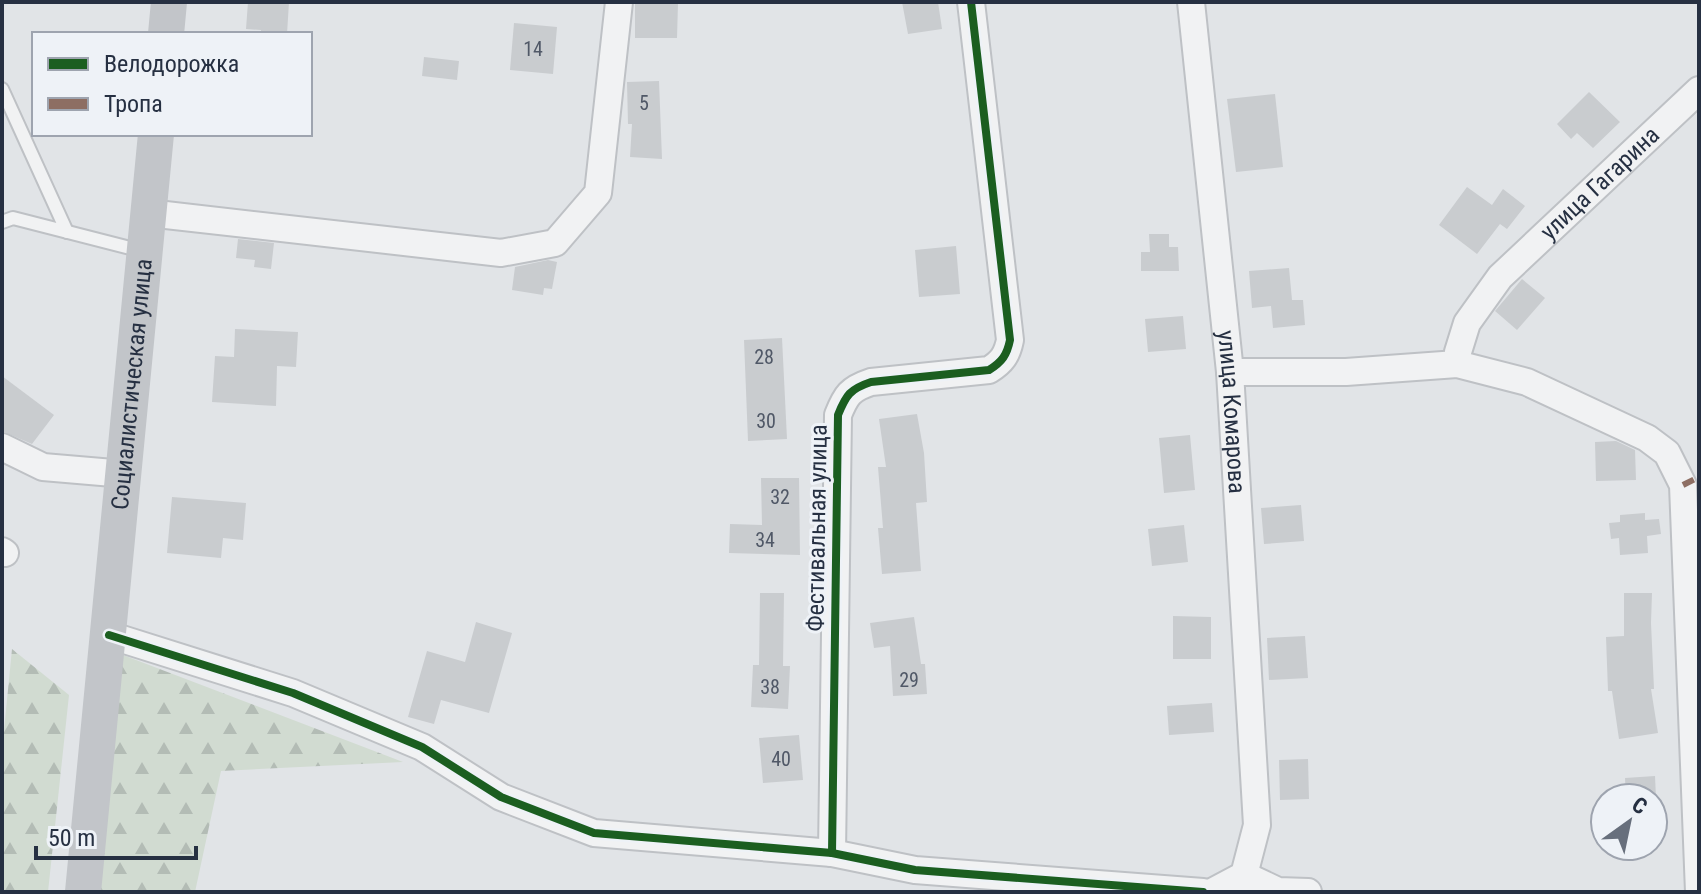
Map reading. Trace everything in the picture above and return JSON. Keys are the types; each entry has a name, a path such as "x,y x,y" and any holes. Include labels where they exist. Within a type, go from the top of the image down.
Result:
{"street":[{"path":"166,32 169,2"},
{"path":"148,213 501,253 555,243 598,193 619,2"},
{"name":"Фестивальная улица","path":"832,853 838,415 844,400 855,387 871,382 989,370 1001,363 1010,340 971,2"},
{"name":"улица Комарова","path":"1191,2 1230,372 1257,825 1244,883"},
{"name":"улица Гагарина","path":"1457,364 1467,323 1500,277 1699,90"},
{"name":"Социалистическая улица","path":"83,892 156,136"},
{"path":"1230,372 1346,372 1457,364 1527,382 1647,438 1667,453 1683,485 1699,892"},
{"path":"2,447 43,467 125,474"},
{"path":"109,635 293,693 422,747 501,797 594,833 832,853 915,870 1203,892"},
{"path":"1212,892 1244,883 1278,891 1308,892"}],"lane":[{"path":"2,89 67,232"},
{"path":"2,222 13,218 144,251"}],"green space":[{"path":"12,649 69,695 48,892 2,892 2,751"},
{"path":"115,652 403,762 221,771 195,892 92,892"}],"building":[{"path":"248,2 289,2 287,32 246,29"},
{"path":"902,2 938,2 942,29 908,34"},
{"path":"635,3 678,3 677,38 635,38"},
{"path":"514,23 557,27 553,74 510,70"},
{"path":"424,57 459,61 457,80 422,76"},
{"path":"659,81 662,159 630,157 632,124 628,124 627,82"},
{"path":"1589,92 1620,122 1593,148 1577,133 1571,139 1557,124"},
{"path":"1275,94 1283,167 1236,172 1227,99"},
{"path":"1467,187 1492,205 1503,189 1525,206 1507,229 1500,224 1477,254 1439,225"},
{"path":"1149,234 1169,234 1169,247 1178,247 1179,271 1141,271 1141,252 1150,252"},
{"path":"238,239 274,243 271,269 254,267 255,260 236,258"},
{"path":"956,246 960,294 919,297 915,250"},
{"path":"548,260 557,262 552,289 544,288 543,295 512,290 515,267"},
{"path":"1289,268 1292,300 1303,300 1305,325 1273,328 1271,306 1252,308 1249,271"},
{"path":"1522,279 1545,298 1517,330 1495,311"},
{"path":"1183,316 1186,349 1148,352 1145,319"},
{"path":"235,329 298,332 296,367 277,366 276,406 212,402 215,356 234,357"},
{"path":"782,338 787,439 748,441 744,340"},
{"path":"2,376 54,415 32,444 2,431"},
{"path":"917,414 924,453 927,502 916,503 921,571 882,574 878,528 883,528 878,467 886,467 879,419"},
{"path":"1190,435 1195,490 1164,493 1159,438"},
{"path":"1616,441 1635,450 1636,480 1596,481 1595,442"},
{"path":"761,478 799,478 800,555 729,553 730,524 762,525"},
{"path":"172,497 246,503 243,540 223,538 221,558 167,553"},
{"path":"1301,505 1304,541 1264,544 1261,508"},
{"path":"1645,513 1645,520 1659,519 1661,534 1647,536 1648,553 1620,555 1619,538 1611,539 1609,523 1620,522 1620,515"},
{"path":"1184,525 1188,562 1152,566 1148,529"},
{"path":"760,593 784,593 783,666 790,666 788,709 751,707 753,665 759,665"},
{"path":"1624,593 1652,593 1654,689 1651,689 1658,733 1619,739 1612,691 1608,691 1606,637 1624,636"},
{"path":"1173,616 1211,617 1211,659 1173,659"},
{"path":"914,617 921,664 925,664 927,694 893,696 890,646 874,648 870,623"},
{"path":"476,622 512,633 489,713 441,700 434,724 408,717 427,651 465,662"},
{"path":"1305,636 1308,678 1269,680 1267,638"},
{"path":"1212,703 1214,732 1169,735 1167,706"},
{"path":"799,735 803,780 763,783 759,738"},
{"path":"1308,759 1309,799 1280,800 1279,760"},
{"path":"1655,776 1655,782 1625,782 1625,778"}],"marked path":[{"path":"1683,485 1699,477"}],"cycle path":[{"path":"832,853 838,415 850,394 871,382 989,370 1003,358 1010,340 971,2"},
{"path":"109,635 293,693 422,747 501,797 594,833 832,853 915,870 1203,892"}]}
